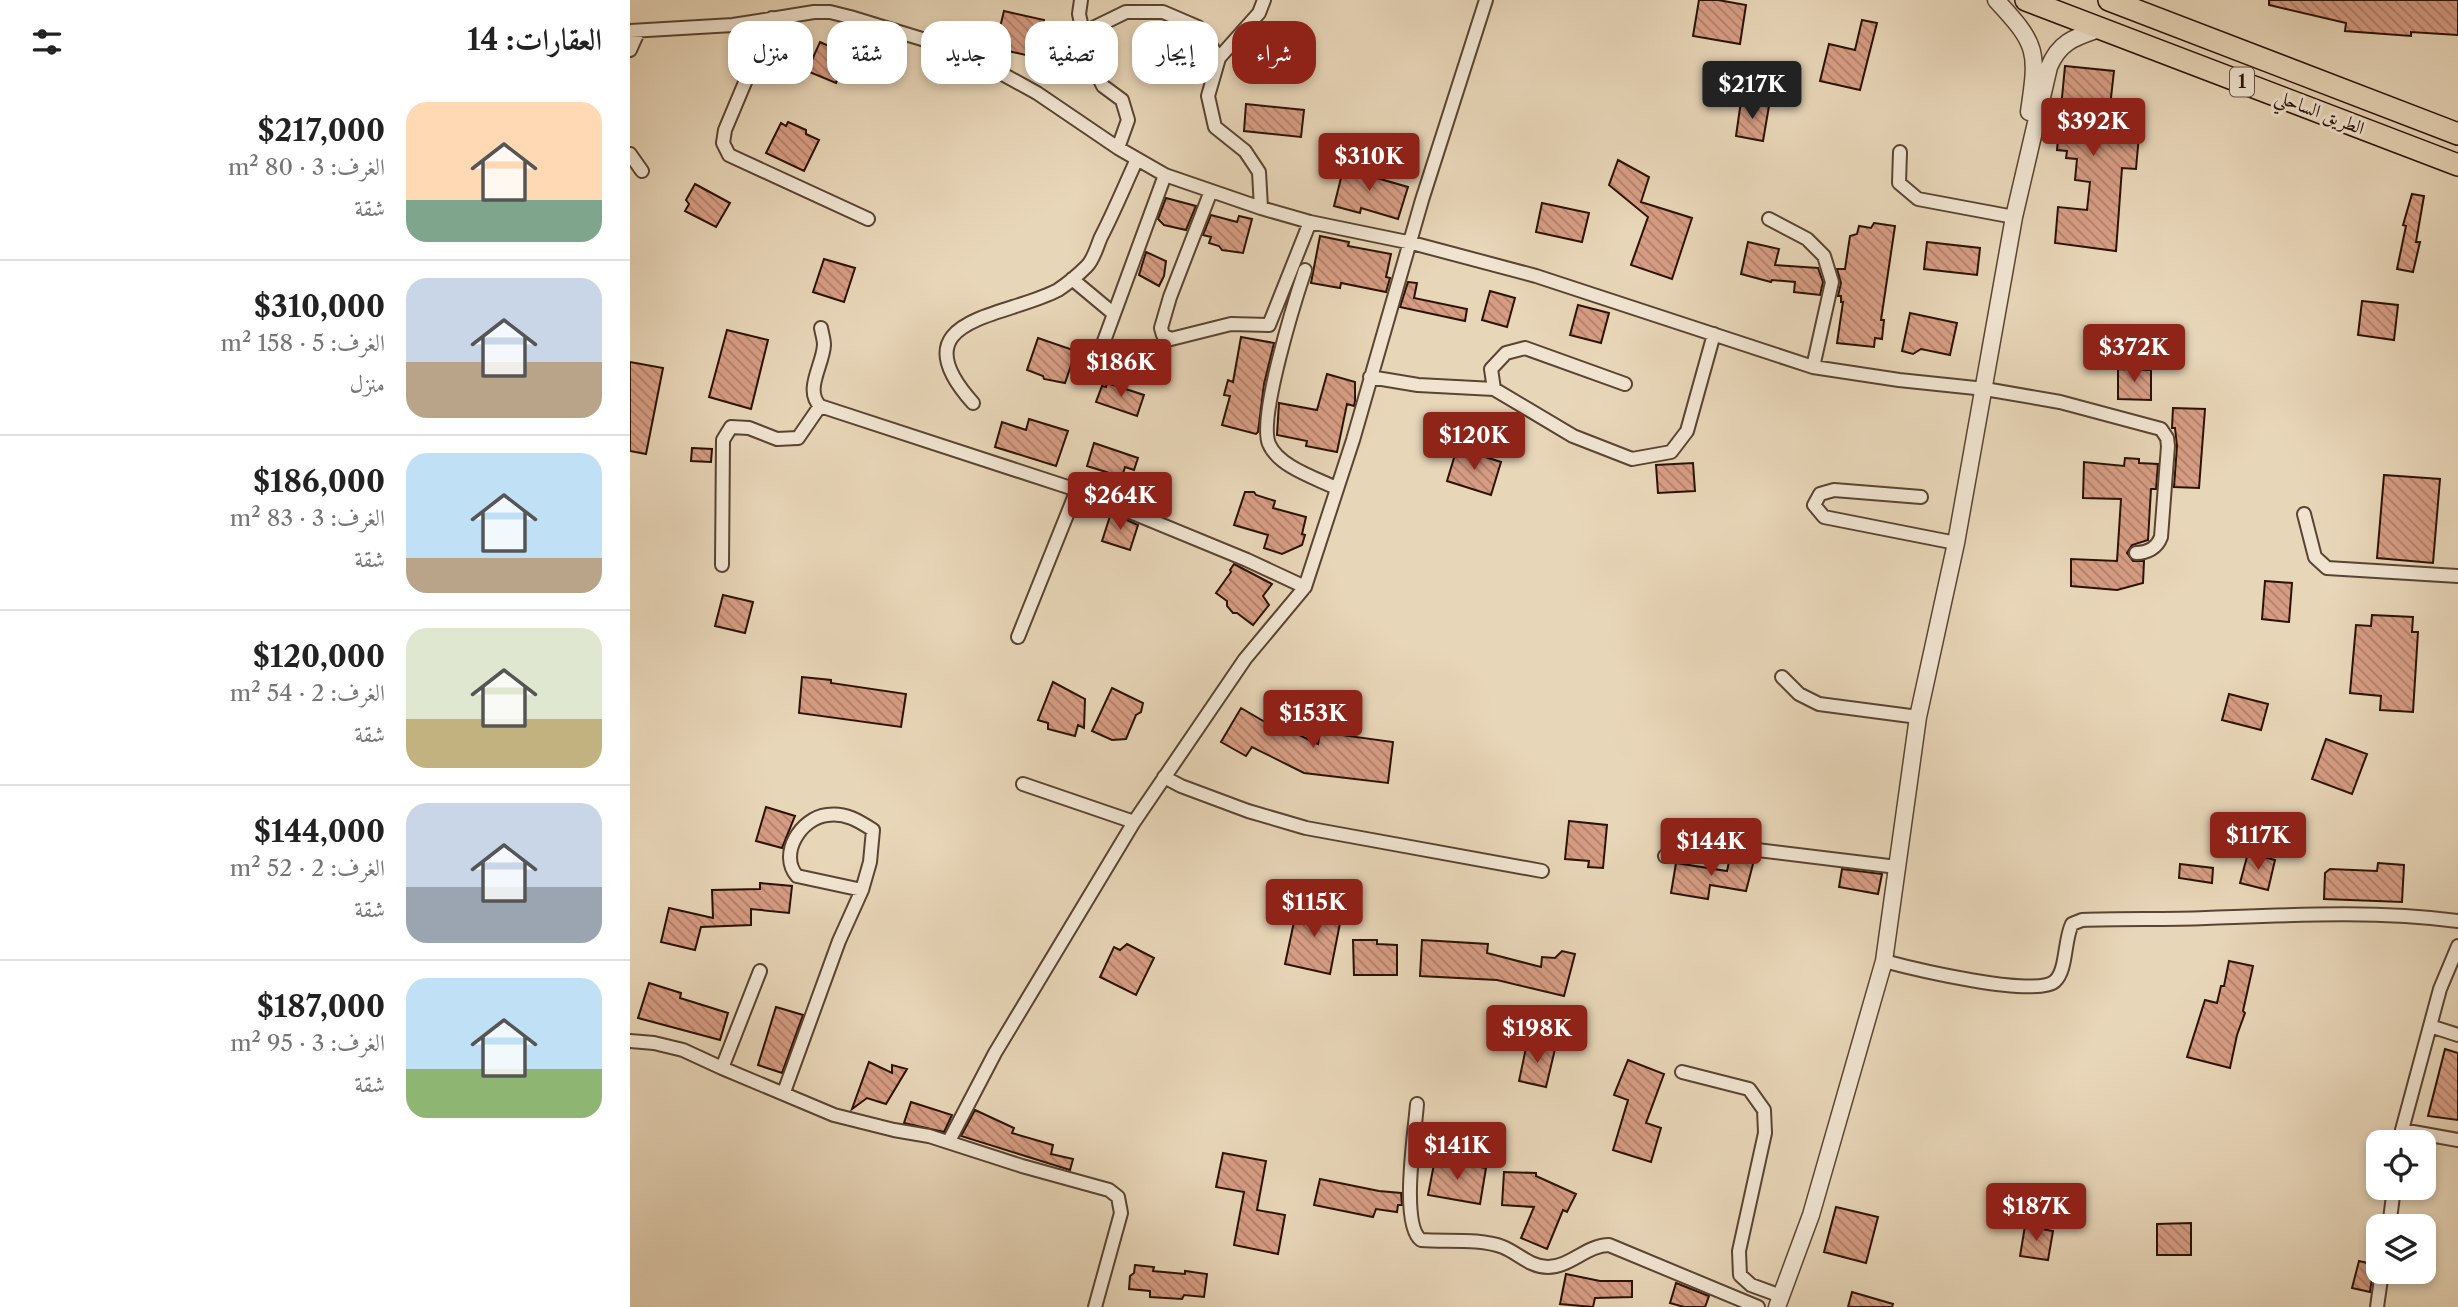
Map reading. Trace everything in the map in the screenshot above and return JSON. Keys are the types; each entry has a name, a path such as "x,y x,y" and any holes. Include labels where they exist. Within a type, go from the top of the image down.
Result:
{"highway":[{"name":"الطريق الساحلي","path":"2026,0 2458,165"},
{"name":"الطريق الساحلي","path":"2109,0 2458,134"},
{"path":"2422,151 2430,123"}],"street":[{"path":"1080,21 1081,0"},
{"path":"1261,208 1259,172 1245,151 1215,127 1208,96 1219,58 1259,13 1264,0"},
{"path":"949,1142 995,1053 1134,822 1245,659 1304,587 1353,440 1412,243 1422,200 1486,0"},
{"path":"1996,0 2027,35 2035,60 2025,138 2025,166"},
{"path":"630,50 634,31 733,25 814,12 830,12 922,39 988,66 1037,93 1118,148 1166,175 1261,208 1310,222 1412,243 1536,276 1813,367 1985,389 2060,402 2161,429 2167,438 2168,446 2161,537 2148,552 2136,553"},
{"path":"1108,21 1126,12 1163,12 1198,27 1219,58"},
{"path":"772,18 725,130 723,143 729,155 868,219"},
{"path":"1682,1072 1749,1089 1764,1110 1765,1133 1740,1251 1740,1275 1751,1285 1779,1301 1811,1215 1884,961 1918,717 1956,543 2014,217 2049,67 2056,52 2068,41 2102,28"},
{"path":"1103,84 1122,100 1128,120 1118,148"},
{"path":"1900,152 1899,183 1918,199 2014,217"},
{"path":"630,154 642,171"},
{"path":"973,403 957,386 945,362 948,341 962,328 986,316 1058,290 1089,264 1137,159"},
{"path":"1093,371 1166,175"},
{"path":"1211,191 1170,297 1161,328 1163,335 1171,339 1231,324 1269,325 1310,222"},
{"path":"1769,219 1807,239 1824,256 1832,282 1813,367"},
{"path":"1305,270 1286,330 1275,383 1267,422 1269,444 1283,461 1336,488"},
{"path":"1072,279 1114,314"},
{"path":"821,328 824,347 813,394 820,406 1077,490 1247,560 1304,587"},
{"path":"1370,377 1418,385 1494,389 1573,436 1632,458 1671,452 1687,430 1714,334"},
{"path":"1494,389 1491,369 1506,352 1525,348 1625,384"},
{"path":"722,565 723,440 731,427 749,428 777,439 798,438 820,406"},
{"path":"1018,637 1077,490"},
{"path":"1921,497 1834,490 1820,494 1814,505 1824,517 1956,543"},
{"path":"2304,514 2315,557 2327,568 2458,576"},
{"path":"1782,677 1799,694 1819,704 1918,717"},
{"path":"1164,777 1248,811 1306,828 1542,871"},
{"path":"1023,783 1134,822"},
{"path":"784,1092 839,940 862,890 870,862 873,830 850,817 829,814 812,818 794,839 790,858 792,870 797,876 862,890"},
{"path":"1665,856 1733,848 1897,867"},
{"path":"1884,961 1985,982 2035,988 2054,982 2060,973 2067,932 2072,924 2082,920 2352,912 2410,914 2458,920"},
{"path":"2403,1130 2440,989 2458,946"},
{"path":"722,1068 760,971"},
{"path":"2430,1026 2458,1035"},
{"path":"630,1041 683,1050 834,1115 949,1142 1022,1166 1096,1185 1118,1197 1121,1213 1095,1307"},
{"path":"1417,1104 1409,1188 1412,1230 1421,1240 1481,1243 1503,1247 1529,1262 1545,1267 1575,1259 1595,1247 1609,1245 1758,1307"},
{"path":"2436,1138 2458,1140"},
{"path":"2377,1307 2380,1284"}],"building":[{"path":"1699,0 1746,5 1740,44 1693,36"},
{"path":"2269,0 2458,0 2458,35 2411,32 2411,36 2345,31 2346,23 2269,5"},
{"path":"1004,11 1044,20 1025,21 1025,55 1011,52 1011,21 1002,21"},
{"path":"1862,20 1877,23 1860,90 1820,81 1829,44 1855,50"},
{"path":"820,42 827,45 827,79 813,73 813,58"},
{"path":"2065,66 2114,71 2107,133 2139,135 2136,169 2122,168 2116,251 2055,243 2058,207 2087,210 2090,182 2075,180 2077,159 2066,158 2067,151 2057,150"},
{"path":"1741,101 1769,106 1763,141 1736,136"},
{"path":"1246,104 1304,110 1301,137 1244,131"},
{"path":"788,122 806,130 806,134 819,140 804,171 766,153 781,123 786,126"},
{"path":"1618,160 1649,177 1641,202 1692,218 1672,279 1631,265 1648,217 1609,185"},
{"path":"1345,162 1365,167 1363,174 1408,187 1398,219 1361,208 1360,213 1334,206"},
{"path":"695,184 730,203 716,227 685,211 689,204 686,200"},
{"path":"2412,194 2424,196 2416,242 2420,242 2413,272 2397,269 2406,226 2403,225"},
{"path":"1166,198 1196,206 1186,230 1164,225 1158,219"},
{"path":"1542,203 1589,213 1582,242 1536,232"},
{"path":"1211,215 1237,222 1239,216 1252,219 1243,253 1222,250 1209,243 1211,237 1203,235"},
{"path":"1874,223 1895,226 1881,320 1884,320 1882,339 1875,338 1874,347 1837,343 1843,302 1841,296 1838,296 1841,283 1837,269 1845,269 1850,236 1857,234 1859,226 1871,228"},
{"path":"1320,236 1349,242 1348,246 1391,254 1386,277 1390,278 1386,292 1341,283 1340,288 1311,283"},
{"path":"1748,242 1779,249 1775,265 1818,268 1823,282 1820,295 1794,292 1795,282 1771,282 1741,274"},
{"path":"1927,242 1980,248 1977,275 1924,269"},
{"path":"1146,252 1166,261 1164,276 1159,286 1139,275"},
{"path":"824,259 855,268 844,302 813,292"},
{"path":"1408,282 1417,283 1414,298 1467,309 1465,321 1400,307"},
{"path":"1490,291 1515,298 1507,327 1482,320"},
{"path":"2362,301 2398,305 2394,340 2358,335"},
{"path":"1578,305 1609,313 1601,343 1570,335"},
{"path":"1910,313 1957,323 1950,355 1921,349 1913,354 1902,351"},
{"path":"727,330 768,340 751,409 709,397"},
{"path":"1241,337 1274,343 1256,434 1222,425 1230,396 1224,395 1228,380 1233,382"},
{"path":"1038,338 1076,351 1065,383 1044,379 1043,376 1027,370"},
{"path":"630,362 663,368 646,454 630,451"},
{"path":"2118,369 2151,370 2151,400 2118,399"},
{"path":"1327,374 1355,382 1354,406 1347,404 1337,452 1306,446 1307,441 1277,435 1279,403 1317,410"},
{"path":"1107,383 1144,395 1137,416 1096,402 1102,386 1106,387"},
{"path":"2173,408 2205,409 2199,488 2174,487 2177,446 2175,428 2172,428"},
{"path":"1029,419 1068,431 1056,466 995,447 1002,422 1026,430"},
{"path":"1094,443 1138,458 1134,470 1125,467 1122,477 1087,466"},
{"path":"692,448 712,449 711,462 691,461"},
{"path":"1457,448 1501,462 1491,495 1447,481"},
{"path":"2125,458 2139,459 2139,463 2158,464 2156,489 2151,489 2148,540 2132,545 2127,553 2133,561 2144,561 2143,583 2117,590 2071,586 2071,559 2117,561 2121,499 2083,498 2084,462 2124,466"},
{"path":"1693,463 1695,491 1658,493 1656,465"},
{"path":"2384,475 2440,479 2433,563 2377,558"},
{"path":"1245,492 1254,492 1275,501 1273,508 1306,517 1302,545 1282,554 1264,548 1268,535 1234,525"},
{"path":"1111,513 1138,525 1130,550 1102,541"},
{"path":"1234,564 1272,584 1263,596 1269,605 1253,625 1233,613 1227,606 1227,601 1216,593"},
{"path":"2265,581 2292,583 2289,622 2262,619"},
{"path":"723,595 753,602 745,633 715,626"},
{"path":"2372,615 2413,617 2412,632 2418,632 2413,712 2380,710 2381,696 2350,693 2356,625 2371,626"},
{"path":"802,677 906,694 901,727 799,713"},
{"path":"1053,682 1085,699 1084,728 1078,725 1075,736 1048,729 1048,723 1038,720"},
{"path":"1112,688 1143,703 1126,739 1112,740 1092,731"},
{"path":"2229,694 2268,704 2261,730 2222,720"},
{"path":"1241,708 1265,722 1272,722 1318,744 1320,732 1393,742 1388,783 1304,773 1252,747 1246,756 1221,742"},
{"path":"2326,739 2367,754 2352,794 2312,779"},
{"path":"766,807 795,816 782,848 756,841"},
{"path":"1569,821 1607,825 1603,868 1588,867 1589,861 1565,859"},
{"path":"2248,853 2275,860 2268,890 2240,883"},
{"path":"1730,857 1754,860 1746,891 1710,885 1708,899 1671,893 1676,863 1727,871"},
{"path":"2378,863 2404,865 2402,902 2324,899 2325,873 2330,869 2377,871"},
{"path":"2180,864 2213,868 2212,883 2179,878"},
{"path":"1842,869 1882,874 1878,894 1839,887"},
{"path":"760,883 792,886 789,913 751,909 751,925 701,927 695,950 661,942 669,908 713,918 712,890 760,889"},
{"path":"1298,903 1342,913 1330,974 1285,964"},
{"path":"1353,940 1377,940 1377,944 1397,945 1397,975 1354,975"},
{"path":"1422,940 1488,944 1487,953 1541,967 1542,957 1555,958 1562,951 1575,954 1564,996 1497,980 1420,976"},
{"path":"1127,944 1154,958 1136,995 1100,977 1114,947 1120,950"},
{"path":"2229,961 2253,966 2243,1011 2245,1013 2230,1068 2187,1057 2205,1000 2217,1003"},
{"path":"649,983 681,993 680,998 728,1013 720,1040 638,1018"},
{"path":"776,1007 803,1015 782,1073 758,1065"},
{"path":"1527,1043 1555,1049 1546,1087 1519,1081"},
{"path":"2445,1049 2458,1053 2458,1120 2428,1116"},
{"path":"1628,1060 1664,1074 1646,1123 1661,1128 1651,1162 1613,1150 1628,1100 1614,1095"},
{"path":"869,1062 892,1073 892,1065 907,1069 886,1104 867,1098 852,1109"},
{"path":"911,1102 952,1115 944,1132 904,1123"},
{"path":"975,1110 1014,1128 1012,1133 1053,1145 1051,1154 1073,1159 1070,1170 961,1136"},
{"path":"1223,1153 1266,1161 1257,1210 1285,1215 1278,1254 1234,1245 1244,1192 1216,1187"},
{"path":"1435,1159 1486,1168 1480,1204 1428,1195"},
{"path":"1504,1172 1536,1173 1536,1176 1576,1194 1567,1212 1563,1210 1547,1249 1521,1238 1534,1207 1502,1205"},
{"path":"1320,1179 1401,1193 1402,1205 1398,1205 1397,1212 1376,1209 1373,1217 1314,1205"},
{"path":"1836,1207 1878,1217 1866,1263 1824,1252"},
{"path":"2191,1223 2191,1255 2157,1255 2157,1224"},
{"path":"2025,1226 2053,1231 2048,1260 2020,1256"},
{"path":"2359,1261 2366,1263 2366,1284 2371,1284 2370,1292 2352,1288"},
{"path":"1135,1265 1154,1267 1153,1271 1207,1274 1204,1297 1150,1297 1150,1291 1129,1289 1130,1276 1134,1273"},
{"path":"1566,1274 1600,1281 1632,1281 1632,1297 1595,1298 1593,1307 1560,1304"},
{"path":"1676,1283 1709,1296 1705,1307 1684,1307 1670,1303"},
{"path":"1852,1292 1893,1304 1892,1307 1848,1307"}]}
